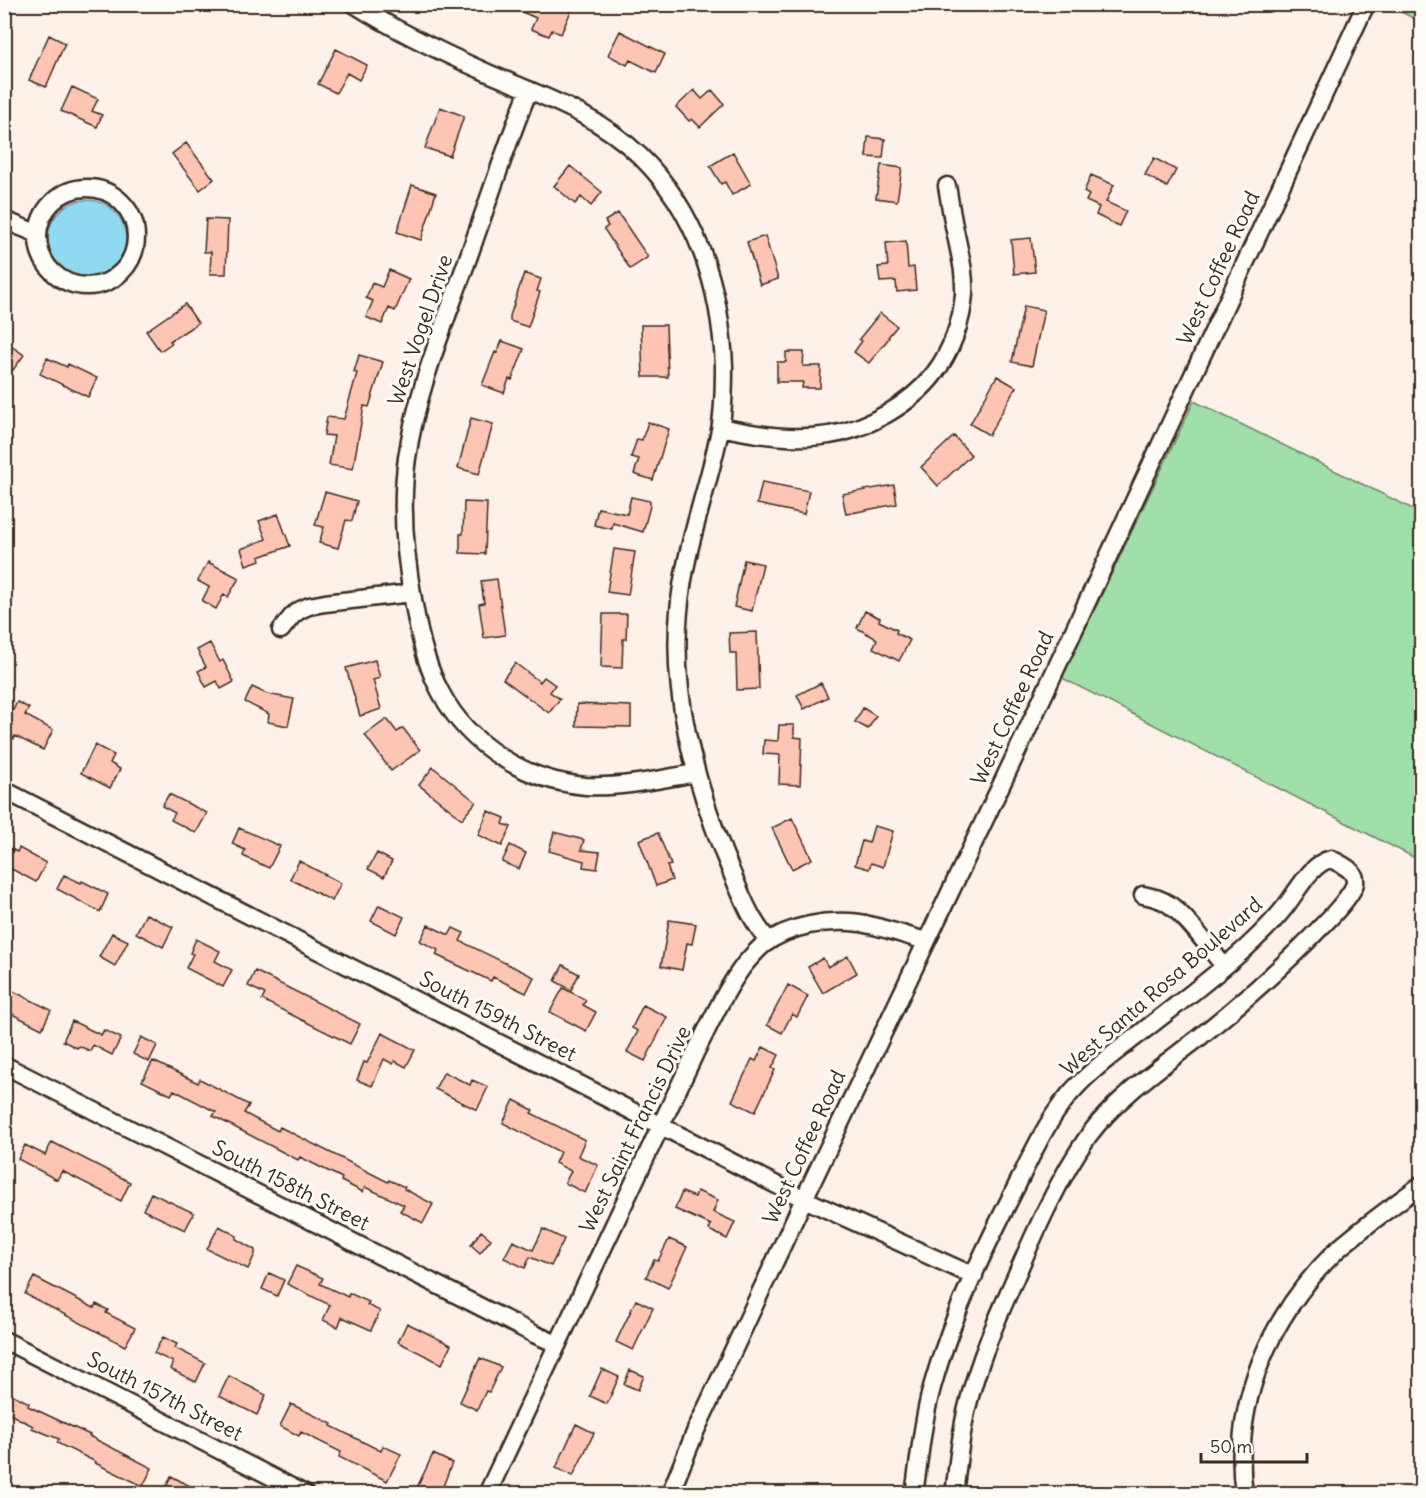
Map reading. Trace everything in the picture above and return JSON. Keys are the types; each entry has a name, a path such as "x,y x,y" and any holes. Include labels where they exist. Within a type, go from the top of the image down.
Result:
{"street":[{"path":"354,4 417,39 473,66 565,104 599,123 639,155 677,200 688,220 709,270 719,316 724,389 721,427 690,546 679,609 677,649 679,682 687,733 700,789 710,818 753,919 769,941"},
{"name":"West Coffee Road","path":"670,1494 696,1430 804,1198 1025,735 1366,4"},
{"name":"West Vogel Drive","path":"529,90 440,336 412,428 405,467 404,517 412,593 419,631 439,691 459,722 484,746 515,766 538,775 585,786 633,784 696,772"},
{"path":"721,427 792,437 831,435 853,429 891,411 913,395 933,375 953,339 961,315 964,294 963,264 955,234 947,186"},
{"path":"91,188 104,191 125,205 136,228 136,241 133,254 121,273 100,285 89,286 66,282 48,267 42,257 38,234 41,221 55,200 78,189 91,188"},
{"path":"4,220 38,234"},
{"path":"281,630 293,615 309,606 412,593"},
{"name":"South 159th Street","path":"4,790 804,1198 974,1276"},
{"name":"West Santa Rosa Boulevard","path":"915,1494 925,1416 934,1378 952,1326 1039,1139 1058,1111 1077,1086 1110,1057 1248,946 1285,908 1318,864 1331,859 1350,870 1355,883 1332,916 1272,976 1236,1008 1132,1090 1090,1134 1074,1159 1031,1243 978,1369 967,1409 954,1494"},
{"path":"1143,895 1159,899 1170,905 1224,966"},
{"name":"West Saint Francis Drive","path":"487,1494 695,1053 744,966 761,946 785,933 805,926 844,922 859,923 926,941"},
{"name":"South 158th Street","path":"4,1065 557,1344"},
{"path":"1245,1494 1241,1454 1243,1429 1251,1388 1275,1329 1294,1298 1337,1250 1422,1184"},
{"name":"South 157th Street","path":"4,1340 304,1494"},
{"name":"West Coffee Road","path":"659,1494 696,1430"}],"green space":[{"path":"1392,5 1421,5 1421,22 1391,7"},
{"path":"1194,401 1421,513 1421,861 1062,678"}],"water":[{"path":"87,200 102,203 119,217 126,239 123,254 109,271 87,278 72,275 55,261 48,239 51,224 65,207"}],"building":[{"path":"503,4 544,4 555,9 557,4 574,4 561,34 552,30 549,36 531,29 536,18"},
{"path":"620,31 665,54 656,73 630,60 627,65 608,55"},
{"path":"49,35 65,43 46,87 29,80"},
{"path":"336,49 367,65 359,80 347,73 336,93 318,84"},
{"path":"72,87 98,99 92,111 102,115 97,127 61,111"},
{"path":"694,90 702,99 712,90 724,104 700,127 692,119 689,121 676,107"},
{"path":"440,107 464,116 450,156 425,148"},
{"path":"868,137 885,139 883,158 866,157"},
{"path":"186,143 214,179 200,190 172,154"},
{"path":"733,152 751,184 732,195 725,182 721,184 710,166"},
{"path":"1154,158 1176,170 1167,187 1145,175"},
{"path":"881,165 902,168 897,201 876,198"},
{"path":"570,166 602,192 591,206 581,197 575,204 554,186"},
{"path":"1091,175 1114,185 1106,202 1126,211 1119,226 1096,215 1099,207 1086,201 1089,195 1084,192"},
{"path":"412,185 436,193 421,240 397,232"},
{"path":"618,213 648,257 630,269 604,229 608,226 605,221"},
{"path":"206,219 228,220 226,274 210,274 211,252 204,252"},
{"path":"765,236 778,279 760,285 747,242"},
{"path":"1031,238 1035,272 1014,274 1011,240"},
{"path":"906,241 908,268 914,267 916,290 897,292 896,281 880,282 878,267 888,266 886,243"},
{"path":"389,270 409,279 395,311 389,308 382,324 366,317 373,301 366,298 372,283 382,287"},
{"path":"524,273 541,279 537,291 540,292 528,327 510,321"},
{"path":"185,304 198,323 170,341 172,343 160,351 146,331"},
{"path":"1024,306 1044,310 1032,366 1012,362"},
{"path":"880,313 897,326 869,363 854,352 862,341 859,339"},
{"path":"641,325 666,325 668,377 643,377"},
{"path":"4,341 24,355 13,370 4,363"},
{"path":"502,341 524,349 512,380 509,379 504,393 482,385 495,352 497,353"},
{"path":"786,352 804,352 803,366 821,366 820,388 802,388 803,382 777,382 777,362 786,362"},
{"path":"359,355 383,362 369,407 364,406 353,469 329,465 334,436 324,435 327,417 344,419 357,373 354,372"},
{"path":"47,358 67,367 68,364 97,378 88,397 40,374"},
{"path":"997,376 1016,387 989,435 970,424"},
{"path":"471,418 493,424 479,474 458,468"},
{"path":"648,422 669,429 653,480 634,474 639,459 631,457 637,439 642,440"},
{"path":"954,436 971,455 938,486 921,467"},
{"path":"762,482 809,491 804,514 757,504"},
{"path":"894,485 897,504 846,514 842,494"},
{"path":"325,492 357,501 352,521 346,520 338,548 319,543 324,527 315,525"},
{"path":"631,497 650,501 643,532 613,523 612,529 594,525 598,508 627,514"},
{"path":"464,502 487,503 485,554 460,553"},
{"path":"278,514 290,546 259,557 260,560 246,565 241,549 266,539 259,521"},
{"path":"614,549 635,552 628,595 607,592"},
{"path":"744,560 763,564 752,611 734,607"},
{"path":"208,562 239,578 228,597 224,594 216,609 202,601 209,587 198,581"},
{"path":"497,579 505,635 484,638 479,604 484,603 481,581"},
{"path":"865,611 880,618 879,621 910,640 899,661 873,648 877,639 857,628"},
{"path":"603,614 627,614 622,668 601,667"},
{"path":"757,632 759,689 737,690 736,653 730,653 729,633"},
{"path":"210,643 220,662 223,660 234,682 221,689 217,681 206,687 198,671 206,667 197,650"},
{"path":"375,660 380,678 373,680 381,709 360,716 346,668"},
{"path":"515,663 540,682 544,677 555,685 550,692 560,699 549,713 503,679"},
{"path":"821,683 828,697 804,709 797,695"},
{"path":"252,687 267,694 294,699 288,726 268,722 269,714 245,702"},
{"path":"17,702 29,708 25,715 53,730 43,750 15,736 14,739 4,734 4,705 13,710"},
{"path":"577,704 631,706 631,727 576,726"},
{"path":"863,708 876,716 868,729 855,722"},
{"path":"387,719 397,732 403,728 420,750 391,771 365,735"},
{"path":"779,725 794,725 794,737 802,738 800,785 779,784 780,755 763,754 764,740 778,741"},
{"path":"95,745 114,755 110,763 120,769 110,788 81,773"},
{"path":"433,767 476,802 462,819 419,785"},
{"path":"169,794 207,813 196,833 171,820 175,813 162,806"},
{"path":"488,811 505,818 503,824 511,827 502,846 478,835"},
{"path":"792,818 812,859 792,869 772,828"},
{"path":"874,826 893,831 883,867 871,863 869,869 855,865 862,841 869,843"},
{"path":"239,828 280,846 269,868 243,856 245,850 232,844"},
{"path":"554,832 584,840 581,850 600,852 597,869 583,867 584,861 549,851"},
{"path":"658,833 671,865 667,866 672,880 656,886 639,840"},
{"path":"4,845 17,852 19,848 46,863 36,882 4,865"},
{"path":"510,845 526,853 519,869 502,862"},
{"path":"377,853 392,861 384,877 368,869"},
{"path":"299,861 341,883 332,901 290,879"},
{"path":"64,875 108,894 100,912 57,889"},
{"path":"379,905 404,917 396,934 371,921"},
{"path":"146,914 173,927 163,947 136,933"},
{"path":"669,920 696,924 692,944 687,943 682,970 661,966"},
{"path":"428,925 449,935 453,928 464,933 460,941 534,977 526,993 493,977 491,981 436,955 438,950 420,941"},
{"path":"112,933 128,941 115,966 99,957"},
{"path":"196,939 220,951 215,961 232,970 223,987 186,968 193,954 190,953"},
{"path":"848,956 857,973 823,993 808,967 823,958 828,967"},
{"path":"563,965 579,974 571,990 555,981"},
{"path":"255,971 360,1024 350,1044 262,1000 265,994 248,986"},
{"path":"788,985 808,996 797,1017 792,1014 782,1033 767,1025"},
{"path":"563,988 586,1000 583,1005 596,1012 586,1031 550,1012"},
{"path":"11,990 51,1010 42,1029 4,1010 4,1003"},
{"path":"643,1005 667,1017 645,1061 627,1052 638,1031 632,1028"},
{"path":"72,1021 101,1035 104,1030 121,1038 112,1055 93,1045 90,1051 63,1041"},
{"path":"382,1033 415,1050 406,1067 395,1061 393,1064 384,1059 372,1086 357,1080 364,1062 367,1063"},
{"path":"141,1037 157,1045 149,1062 133,1054"},
{"path":"763,1047 779,1055 772,1068 775,1070 755,1112 732,1101 752,1059 756,1061"},
{"path":"153,1061 198,1083 200,1079 249,1105 244,1113 278,1131 280,1127 388,1182 389,1180 405,1187 404,1189 433,1204 423,1223 400,1211 404,1205 365,1187 363,1192 341,1181 342,1178 300,1157 298,1160 213,1116 216,1112 174,1090 171,1095 142,1081"},
{"path":"444,1072 470,1085 472,1080 488,1087 477,1110 435,1089"},
{"path":"514,1100 533,1110 531,1113 585,1140 578,1156 598,1165 585,1193 565,1183 571,1171 555,1163 560,1152 503,1123"},
{"path":"52,1142 130,1182 121,1201 62,1171 57,1180 18,1159 25,1145 45,1155"},
{"path":"697,1191 718,1200 713,1212 735,1222 727,1239 709,1230 711,1225 675,1209 682,1192 695,1197"},
{"path":"151,1193 194,1213 185,1230 143,1210"},
{"path":"219,1226 255,1250 248,1269 207,1249"},
{"path":"543,1229 564,1239 551,1266 530,1257 525,1268 504,1258 513,1241 533,1250"},
{"path":"481,1231 491,1239 480,1253 471,1245"},
{"path":"669,1239 687,1247 668,1288 646,1277 654,1260 658,1261"},
{"path":"296,1266 323,1278 320,1284 348,1297 349,1293 369,1302 367,1305 380,1311 371,1330 342,1317 338,1327 323,1320 330,1305 287,1284"},
{"path":"269,1273 284,1280 277,1296 262,1289"},
{"path":"34,1277 94,1308 96,1304 108,1310 106,1313 135,1328 125,1346 25,1294"},
{"path":"636,1300 653,1308 633,1350 616,1342"},
{"path":"407,1323 451,1345 442,1364 398,1342"},
{"path":"163,1337 177,1344 175,1348 205,1363 196,1382 170,1369 173,1362 154,1353"},
{"path":"480,1358 501,1367 477,1410 460,1402"},
{"path":"602,1369 619,1377 607,1404 590,1396"},
{"path":"630,1370 644,1376 638,1390 624,1384"},
{"path":"229,1376 266,1395 257,1415 219,1396"},
{"path":"4,1390 29,1403 28,1406 152,1468 143,1486 57,1443 59,1439 32,1428 33,1426 4,1411"},
{"path":"291,1404 381,1451 383,1446 401,1454 387,1481 339,1457 341,1452 301,1432 299,1436 280,1426"},
{"path":"576,1424 594,1433 573,1476 556,1468"},
{"path":"433,1454 452,1463 440,1494 414,1494"},
{"path":"171,1476 205,1494 163,1494"}]}
